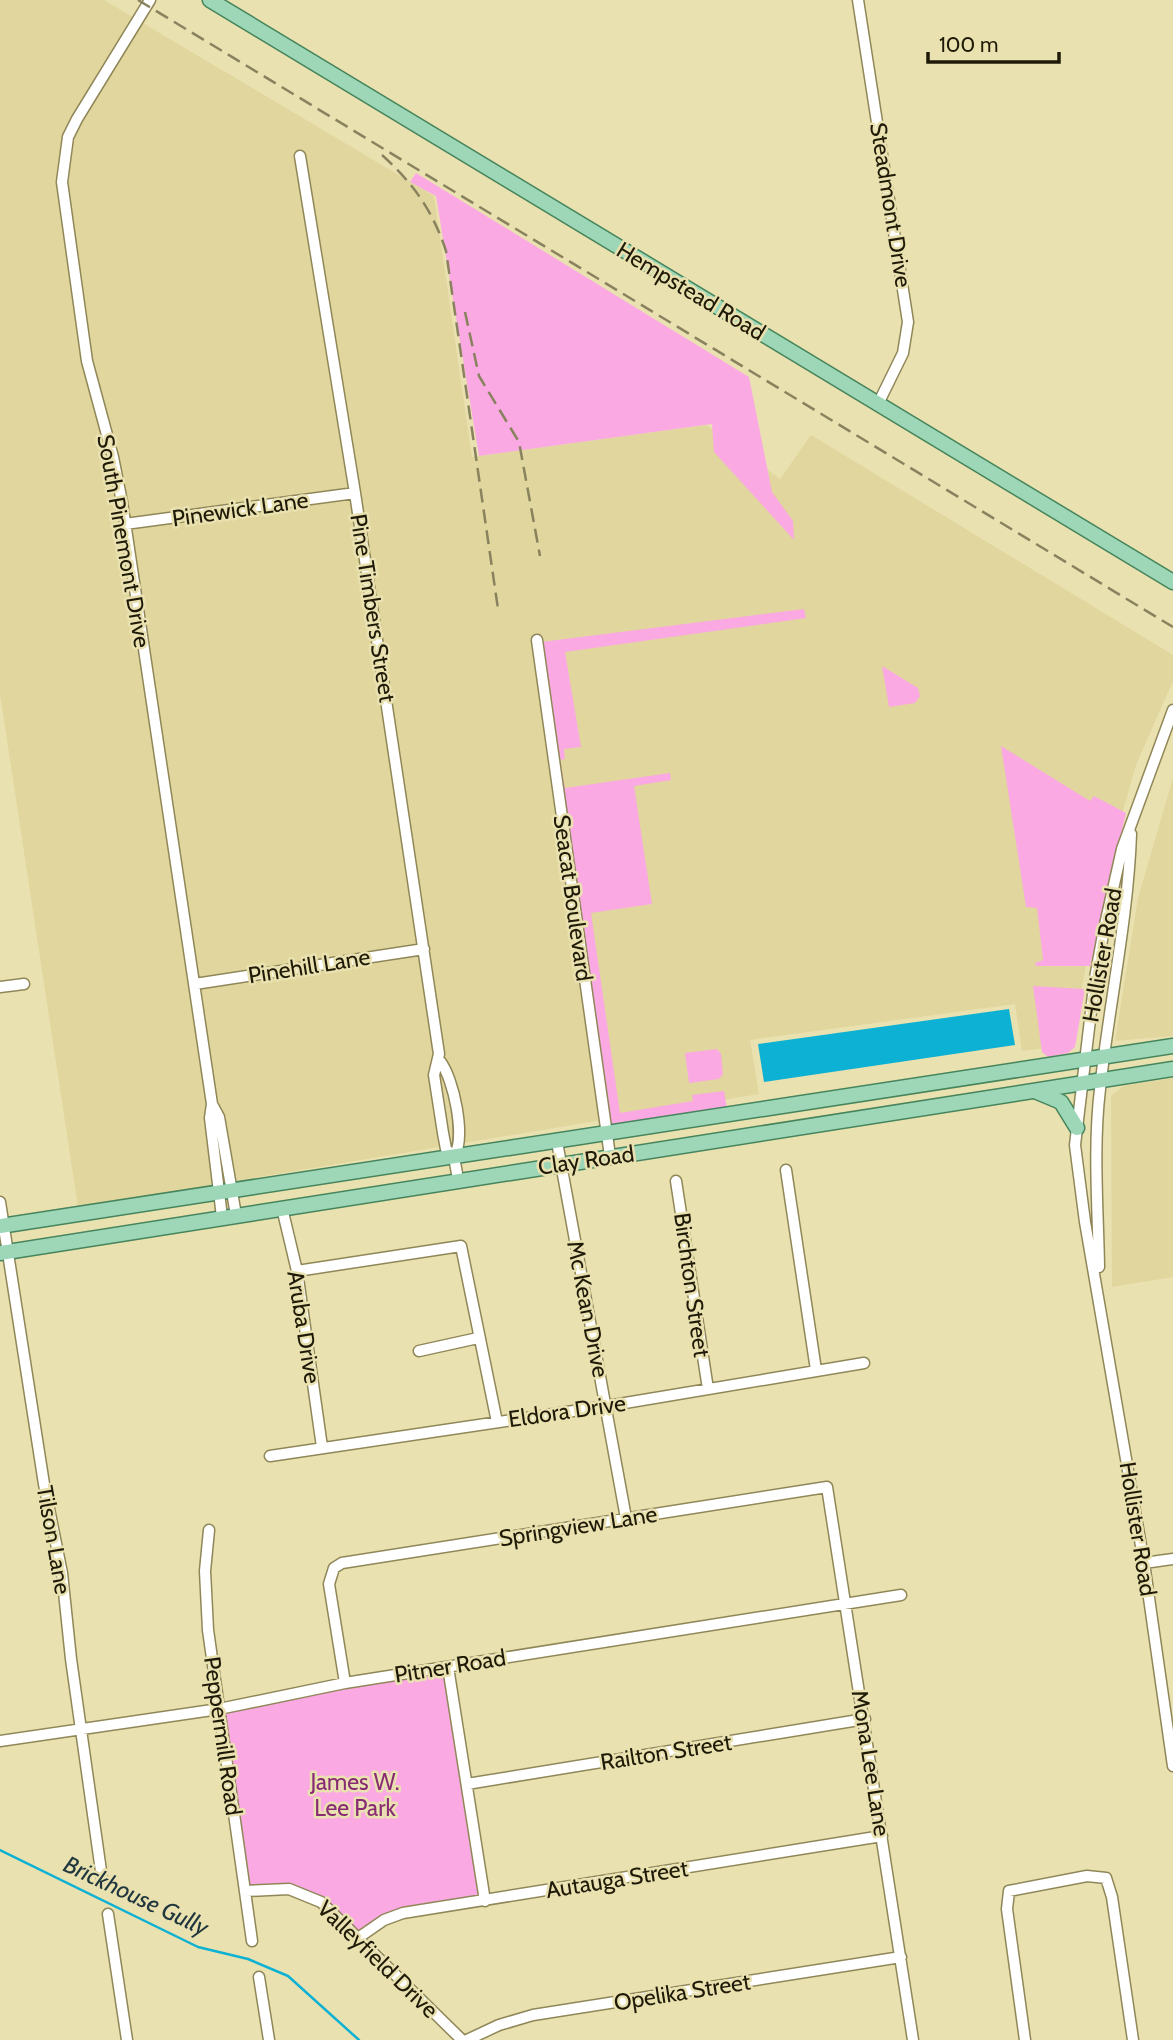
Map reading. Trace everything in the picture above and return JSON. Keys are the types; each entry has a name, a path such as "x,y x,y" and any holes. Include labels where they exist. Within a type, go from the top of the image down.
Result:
{"main road":[{"name":"Hempstead Road","path":"210,0 1173,582"},
{"name":"Clay Road","path":"2,1226 1173,1046"},
{"name":"Clay Road","path":"4,1252 1173,1069"},
{"path":"930,1085 933,1105"},
{"path":"1032,1090 1061,1102 1077,1128"},
{"path":"741,1114 745,1135"}],"street":[{"name":"South Pinemont Drive","path":"150,0 68,137 62,182 87,361 113,457 125,524 212,1104 219,1117 229,1216"},
{"name":"Steadmont Drive","path":"858,0 908,322 903,353 878,404"},
{"name":"Pine Timbers Street","path":"300,156 355,493 440,1061 449,1073 457,1116 460,1147 454,1157"},
{"name":"Pinewick Lane","path":"125,524 355,493"},
{"name":"Seacat Boulevard","path":"537,640 610,1156"},
{"name":"Hollister Road","path":"1173,710 1122,849 1104,929 1075,1145 1144,1563 1173,1766"},
{"name":"Hollister Road","path":"1099,1294 1099,1183 1096,1143 1101,1080 1122,931 1132,826"},
{"path":"1104,929 1122,931"},
{"name":"Pinehill Lane","path":"195,984 424,949"},
{"path":"0,987 24,984"},
{"name":"Pine Timbers Street","path":"440,1061 434,1075 446,1149 454,1157 458,1179"},
{"name":"Mc Kean Drive","path":"557,1142 626,1518"},
{"path":"786,1170 816,1370"},
{"name":"Birchton Street","path":"676,1181 708,1389"},
{"path":"1080,1184 1099,1183"},
{"name":"Tilson Lane","path":"0,1202 4,1252 62,1573 80,1729 102,1878"},
{"name":"Aruba Drive","path":"282,1208 297,1271 322,1447"},
{"path":"297,1271 461,1246 497,1422"},
{"path":"419,1351 478,1338"},
{"name":"Eldora Drive","path":"270,1457 322,1447 607,1406 864,1363"},
{"name":"Springview Lane","path":"345,1683 329,1584 332,1571 342,1563 827,1486"},
{"name":"Mona Lee Lane","path":"827,1486 913,2040"},
{"name":"Peppermill Road","path":"209,1530 206,1583 219,1709 252,1941"},
{"path":"1144,1563 1173,1559"},
{"name":"Pitner Road","path":"0,1741 219,1709 345,1683 901,1595"},
{"path":"448,1667 485,1901"},
{"name":"Railton Street","path":"467,1784 865,1719"},
{"name":"Autauga Street","path":"358,1938 384,1920 403,1913 882,1836"},
{"path":"1025,2040 1007,1909 1009,1891 1087,1876 1106,1878 1112,1897 1133,2040"},
{"name":"Valleyfield Drive","path":"246,1891 268,1888 300,1891 321,1902 464,2040"},
{"path":"108,1914 127,2040"},
{"name":"Opelika Street","path":"464,2040 499,2025 533,2015 901,1957"},
{"path":"259,1978 269,2040"}],"shaded area":[{"path":"0,0 104,0 434,196 472,457 706,425 780,479 811,435 1173,655 1173,681 1136,765 1100,892 1071,1045 1022,1051 1015,1004 750,1040 759,1094 78,1207 0,694"},
{"path":"1173,778 1173,1036 1115,1041 1138,898"},
{"path":"1173,1078 1173,1277 1112,1287 1111,1096 1123,1086"}],"green space":[{"path":"416,173 749,377 772,492 793,521 794,540 714,452 712,424 479,456 436,196 410,182"},
{"path":"804,609 806,618 565,652 581,747 564,749 565,759 560,760 565,788 670,773 671,780 634,786 652,904 591,913 620,1113 693,1101 692,1095 724,1091 727,1109 610,1127 541,642"},
{"path":"882,666 918,688 920,696 915,703 889,707"},
{"path":"1001,746 1090,801 1094,796 1126,813 1090,966 1036,966 1035,963 1043,960 1037,908 1026,907"},
{"path":"1033,986 1085,989 1075,1047 1068,1053 1048,1057 1042,1052"},
{"path":"717,1049 721,1054 723,1074 719,1079 689,1083 685,1053"},
{"name":"James W. Lee Park","path":"448,1667 485,1901 403,1913 358,1938 310,1895 246,1891 219,1709"}],"water":[{"path":"1009,1009 1015,1045 764,1082 758,1044"}],"waterway":[{"name":"Brickhouse Gully","path":"0,1850 198,1947 248,1959 288,1976 359,2040"}],"railway":[{"path":"138,0 1173,627"},
{"path":"382,155 421,198 446,251 498,609"},
{"path":"465,312 479,376 519,442 540,556"}]}
